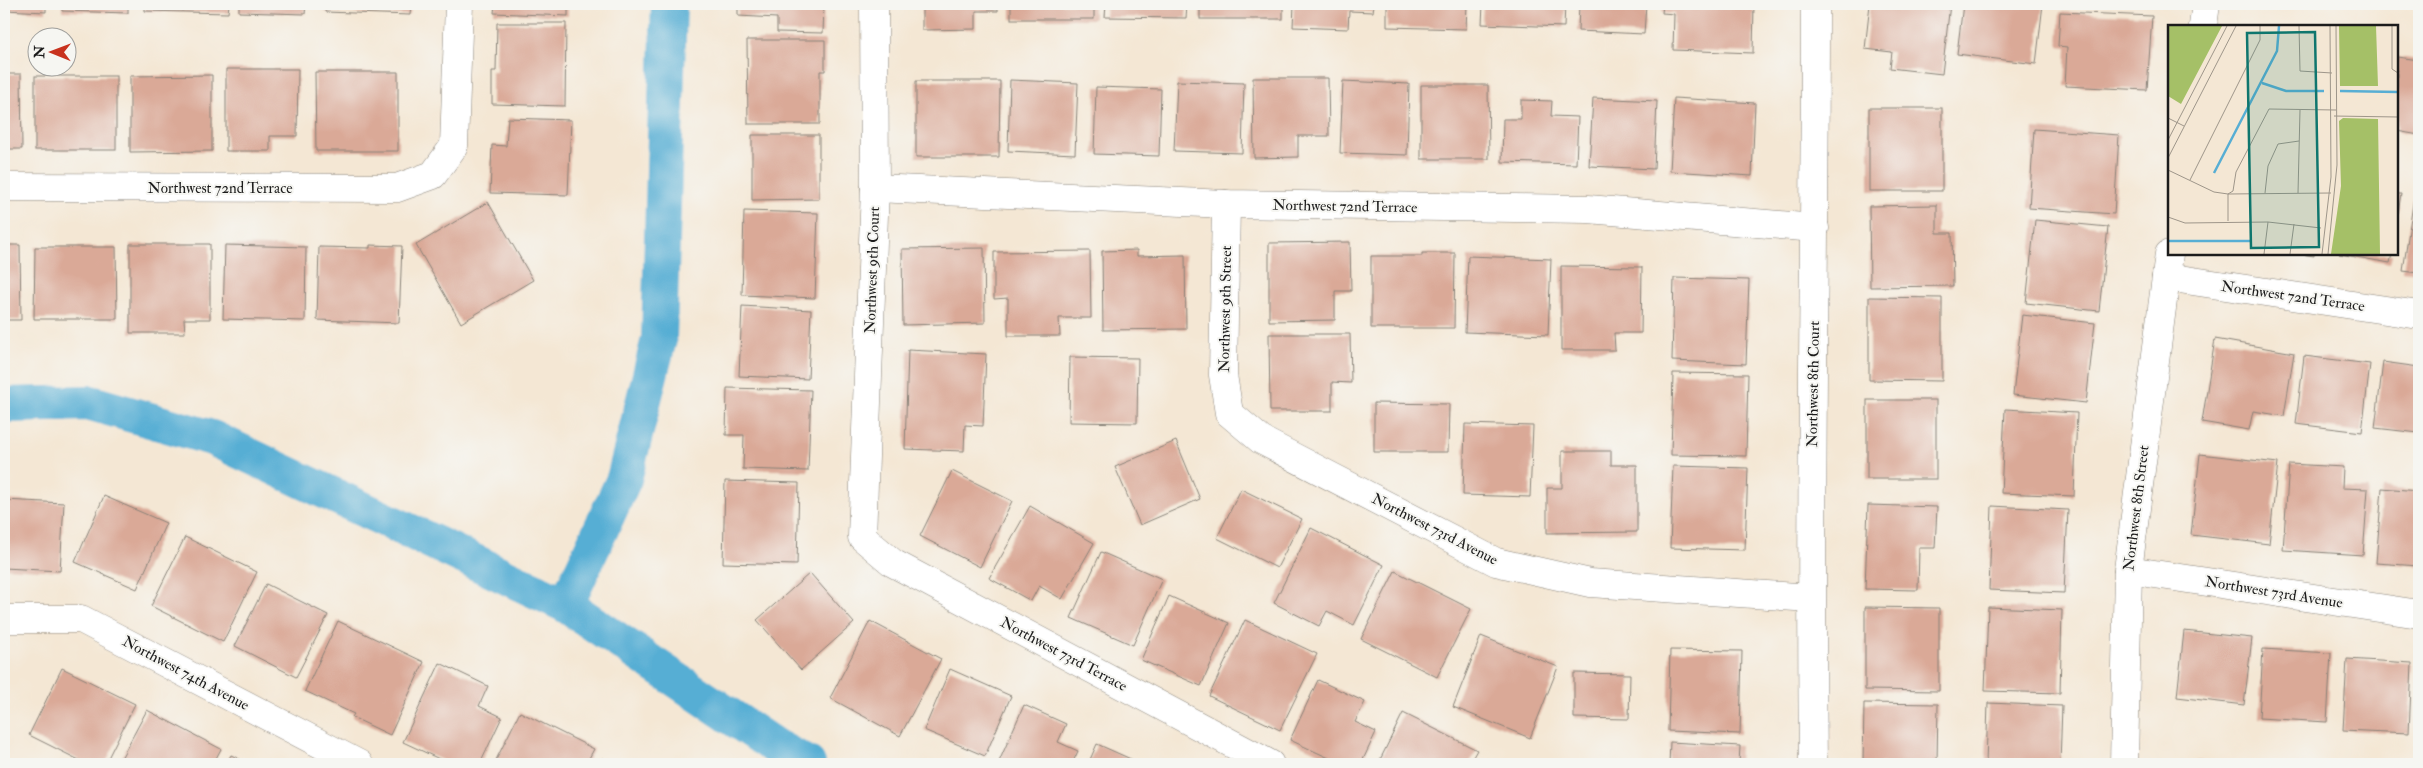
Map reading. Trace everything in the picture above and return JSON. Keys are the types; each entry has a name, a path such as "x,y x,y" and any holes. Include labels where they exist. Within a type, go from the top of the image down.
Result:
{"street":[{"name":"Northwest 72nd Terrace","path":"4,186 396,188 433,175 454,146 459,4"},
{"name":"Northwest 9th Court","path":"862,537 875,188 874,4"},
{"name":"Northwest 8th Court","path":"1812,764 1811,598 1815,228 1815,4"},
{"path":"2203,25 2206,4"},
{"name":"Northwest 72nd Terrace","path":"875,188 1226,204 1588,209 1815,228"},
{"name":"Northwest 9th Street","path":"1226,204 1223,375 1229,413"},
{"name":"Northwest 72nd Terrace","path":"2168,266 2419,315"},
{"name":"Northwest 8th Street","path":"2124,764 2128,570 2168,266"},
{"name":"Northwest 73rd Avenue","path":"1229,413 1261,440 1496,562 1590,583 1811,598"},
{"name":"Northwest 73rd Terrace","path":"862,537 894,563 1270,764"},
{"name":"Northwest 73rd Avenue","path":"2128,570 2419,614"},
{"name":"Northwest 74th Avenue","path":"4,619 82,619 358,764"}],"building":[{"path":"4,4 46,4 46,12 4,10"},
{"path":"62,4 128,4 128,13 62,11"},
{"path":"145,4 229,4 228,13 145,11"},
{"path":"239,4 306,4 305,14 239,12"},
{"path":"326,4 411,4 410,15 325,12"},
{"path":"495,4 568,4 568,16 494,13"},
{"path":"738,4 824,4 823,33 777,32 777,18 738,16"},
{"path":"922,4 998,4 998,11 976,11 976,29 922,30"},
{"path":"1011,4 1094,4 1094,19 1011,19"},
{"path":"1106,4 1187,4 1186,18 1105,17"},
{"path":"1200,4 1283,4 1283,19 1200,19"},
{"path":"1294,4 1374,4 1373,12 1349,11 1348,29 1293,27"},
{"path":"1387,4 1467,4 1466,29 1387,27"},
{"path":"1483,4 1565,4 1564,27 1482,24"},
{"path":"1579,4 1646,4 1644,34 1578,31"},
{"path":"1663,4 1754,4 1753,53 1673,50 1674,14 1662,13"},
{"path":"1870,4 1950,4 1942,74 1890,68 1892,52 1865,49"},
{"path":"1963,4 2043,4 2036,64 1957,54"},
{"path":"2060,12 2152,16 2147,90 2065,86 2067,47 2058,46"},
{"path":"497,23 566,23 565,106 492,104 492,71 496,71"},
{"path":"747,40 825,40 825,71 820,71 820,124 748,124"},
{"path":"2398,57 2419,60 2419,135 2398,131"},
{"path":"226,69 298,69 297,136 270,136 270,151 226,151"},
{"path":"315,72 398,72 398,151 316,151"},
{"path":"4,74 21,74 22,149 4,149"},
{"path":"212,75 212,151 130,152 130,76"},
{"path":"116,76 116,150 35,150 35,78"},
{"path":"1253,78 1328,78 1329,136 1298,136 1298,157 1254,158"},
{"path":"1010,80 1078,83 1075,154 1008,151"},
{"path":"916,81 1000,81 999,157 916,157"},
{"path":"1177,81 1244,83 1242,153 1174,151"},
{"path":"1343,81 1409,84 1407,155 1340,153"},
{"path":"1421,85 1488,85 1489,159 1421,159"},
{"path":"1096,87 1161,89 1159,156 1094,154"},
{"path":"1593,98 1657,101 1654,169 1589,166"},
{"path":"1674,98 1755,103 1752,176 1670,171"},
{"path":"1521,100 1552,101 1551,116 1578,117 1576,164 1502,162 1503,119 1521,119"},
{"path":"1869,108 1942,108 1942,191 1869,191"},
{"path":"508,118 571,120 568,195 490,193 492,145 506,146"},
{"path":"2034,129 2119,135 2114,214 2029,208"},
{"path":"752,135 819,135 819,199 752,200"},
{"path":"2398,194 2401,194 2398,213"},
{"path":"2414,197 2419,197 2419,273 2403,271"},
{"path":"488,202 533,280 461,323 416,245"},
{"path":"1937,205 1937,233 1952,233 1953,286 1870,287 1869,206"},
{"path":"744,211 818,213 815,298 742,295"},
{"path":"2035,220 2108,227 2099,311 2026,303"},
{"path":"1350,242 1351,291 1335,291 1335,320 1269,321 1269,243"},
{"path":"130,244 210,244 210,319 184,319 185,333 130,333"},
{"path":"4,245 20,245 21,320 4,320"},
{"path":"225,245 306,247 305,321 223,319"},
{"path":"370,245 402,246 399,323 317,320 319,247 370,248"},
{"path":"35,247 116,247 117,319 34,319"},
{"path":"984,248 985,323 903,325 902,249"},
{"path":"1137,250 1137,256 1185,255 1186,329 1103,330 1102,251"},
{"path":"1090,251 1091,318 1059,318 1060,336 1008,336 1008,298 994,299 994,252"},
{"path":"1422,253 1455,253 1454,328 1371,328 1371,256 1422,256"},
{"path":"2345,255 2392,255 2390,263"},
{"path":"1468,256 1551,259 1548,335 1465,332"},
{"path":"1561,266 1642,267 1641,333 1614,333 1615,350 1561,350"},
{"path":"1674,278 1749,280 1746,364 1672,361"},
{"path":"1869,297 1942,298 1942,381 1869,380"},
{"path":"742,306 811,310 808,379 739,376"},
{"path":"2022,315 2095,323 2086,403 2013,395"},
{"path":"1269,334 1350,334 1351,383 1332,382 1332,411 1270,411"},
{"path":"2215,339 2294,353 2284,416 2253,411 2249,430 2202,422"},
{"path":"908,350 986,354 983,426 965,425 964,451 905,449"},
{"path":"2304,356 2370,364 2362,432 2296,424"},
{"path":"1070,357 1138,358 1137,423 1069,422"},
{"path":"2383,362 2419,367 2419,433 2375,428"},
{"path":"1673,373 1748,374 1746,456 1671,455"},
{"path":"727,388 811,390 808,471 743,469 744,435 726,435"},
{"path":"1867,400 1936,400 1936,479 1867,479"},
{"path":"1374,403 1449,404 1448,452 1374,452"},
{"path":"2005,409 2077,413 2074,496 2001,493"},
{"path":"1465,424 1533,426 1530,497 1463,495"},
{"path":"1176,441 1200,499 1140,525 1115,467"},
{"path":"1562,451 1611,451 1611,465 1637,465 1637,532 1547,533 1547,488 1562,488"},
{"path":"2200,454 2278,463 2269,544 2191,535"},
{"path":"2289,464 2343,467 2342,488 2368,489 2363,555 2283,550"},
{"path":"1673,466 1748,468 1745,550 1670,548"},
{"path":"952,471 1012,501 980,567 920,536"},
{"path":"725,481 799,483 797,565 723,563"},
{"path":"2382,488 2419,491 2419,566 2376,563"},
{"path":"1241,489 1302,519 1277,568 1217,538"},
{"path":"104,496 166,523 137,589 75,562"},
{"path":"4,500 64,503 60,571 4,568"},
{"path":"1868,505 1937,507 1935,548 1919,548 1918,590 1865,589"},
{"path":"1030,506 1094,543 1062,599 1039,586 1031,601 989,578"},
{"path":"1992,506 2068,510 2064,593 1989,590"},
{"path":"1311,528 1384,565 1354,625 1327,611 1319,626 1274,603"},
{"path":"185,537 257,572 223,642 151,606"},
{"path":"1101,552 1162,579 1133,645 1071,618"},
{"path":"1395,571 1471,609 1437,677 1361,639"},
{"path":"810,573 854,623 801,670 757,620"},
{"path":"266,584 328,615 296,677 235,646"},
{"path":"1169,596 1229,623 1201,686 1141,660"},
{"path":"1865,607 1939,608 1939,691 1865,690"},
{"path":"1988,607 2062,610 2060,693 1985,691"},
{"path":"1245,620 1317,654 1280,730 1209,696"},
{"path":"338,621 424,662 390,735 352,717 354,714 305,691"},
{"path":"870,621 941,659 900,736 830,698"},
{"path":"2184,631 2252,638 2244,705 2177,697"},
{"path":"1481,636 1558,667 1530,738 1453,707"},
{"path":"2263,649 2331,653 2327,722 2259,718"},
{"path":"1670,650 1742,651 1740,734 1668,731"},
{"path":"2347,659 2412,663 2409,733 2343,730"},
{"path":"440,663 488,686 479,706 502,717 480,764 450,764 403,742"},
{"path":"62,668 135,704 105,764 87,764 29,735"},
{"path":"950,669 1011,696 985,756 924,730"},
{"path":"1574,673 1630,674 1629,719 1574,718"},
{"path":"1318,680 1365,702 1355,722 1376,732 1361,764 1342,764 1290,740"},
{"path":"1864,703 1938,704 1937,764 1863,764"},
{"path":"1988,703 2062,706 2060,764 1986,764"},
{"path":"1024,705 1066,724 1058,742 1078,751 1072,764 998,764"},
{"path":"147,710 221,749 213,764 118,764"},
{"path":"520,712 594,749 586,764 494,764"},
{"path":"1403,713 1477,750 1469,764 1378,764"},
{"path":"1670,742 1740,746 1739,764 1669,764"},
{"path":"1097,744 1142,764 1088,764"},
{"path":"231,755 250,764 226,764"},
{"path":"603,758 615,764 600,764"},
{"path":"1491,759 1500,764 1488,764"},
{"path":"2197,761 2232,763 2232,764 2197,764"}],"waterway":[{"path":"566,605 624,479 659,339 669,4"},
{"path":"4,405 91,403 212,438 566,605 776,747 808,764"}]}
